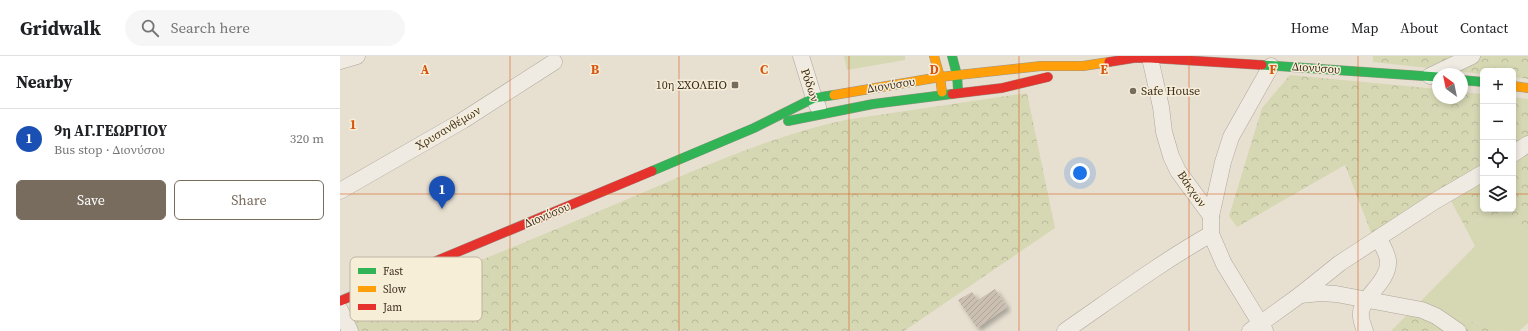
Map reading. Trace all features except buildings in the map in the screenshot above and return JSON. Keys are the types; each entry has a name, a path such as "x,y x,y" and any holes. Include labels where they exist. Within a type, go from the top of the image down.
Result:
{"main road":[{"path":"934,56 940,77 942,94"},
{"path":"952,56 957,75 959,93"},
{"name":"Διονύσου","path":"754,128 869,104 959,93 1036,81 1083,66 1134,58 1432,76"},
{"name":"Διονύσου","path":"445,257 754,128 814,98 940,77 1041,66 1083,66"},
{"path":"1468,81 1480,82"},
{"path":"1516,86 1528,88"},
{"name":"Διονύσου","path":"340,301 350,297"}],"street":[{"path":"340,61 357,56"},
{"name":"Ρόδων","path":"801,56 814,98 821,113"},
{"name":"Διονύσου","path":"1449,68 1472,56"},
{"name":"Βάκχων","path":"1150,58 1161,107 1164,132 1171,156 1178,172 1211,216 1210,234 1224,264 1259,329"},
{"name":"Χρυσανθέμων","path":"340,191 462,121 554,62"},
{"path":"1211,216 1223,162 1231,137 1271,66"},
{"path":"1516,152 1528,144"},
{"path":"1259,329 1340,263 1379,239 1435,201 1480,175"},
{"path":"1064,331 1186,248 1210,234"},
{"path":"1365,331 1361,313 1364,305 1384,277 1388,260 1379,239"},
{"path":"1300,295 1321,293 1336,294 1422,310 1436,316 1458,331"},
{"path":"340,310 350,331"}],"green space":[{"path":"844,56 905,56 905,60 847,70"},
{"path":"1373,56 1528,56 1528,79 1516,77 1516,68 1480,68 1480,74 1468,72 1468,68 1432,68 1373,62"},
{"path":"1290,75 1432,88 1432,104 1468,104 1468,93 1480,94 1480,212 1516,212 1516,97 1528,99 1528,232 1501,213 1464,225 1450,199 1372,235 1345,165 1237,227 1229,216 1262,108"},
{"path":"1027,93 1055,228 904,331 340,331 340,317 350,313 350,321 482,321 482,259 732,155 788,135 845,120"},
{"path":"1501,213 1528,232 1528,323 1519,331 1502,331 1417,305 1475,246 1464,225"},
{"path":"1417,305 1502,331 1391,331"}],"traffic: fast":[{"path":"952,56 957,75 958,90"},
{"path":"1262,65 1432,77"},
{"path":"1468,81 1480,82"},
{"path":"788,121 873,104 952,94"},
{"path":"652,171 754,128 814,98 834,95"}],"traffic: slow":[{"path":"934,56 940,77 942,92"},
{"path":"834,95 940,77 1041,66 1083,66 1109,62"},
{"path":"1516,86 1528,88"}],"traffic: jam":[{"path":"1109,62 1134,58 1150,58 1262,65"},
{"path":"952,94 1002,88 1048,77"},
{"path":"446,257 652,171"},
{"path":"340,301 350,297"}],"place":[{"name":"10η ΣΧΟΛΕΙΟ","path":"735,85"},
{"name":"Safe House","path":"1133,91"},
{"name":"9η ΑΓ.ΓΕΩΡΓΙΟΥ","path":"442,209"}]}
